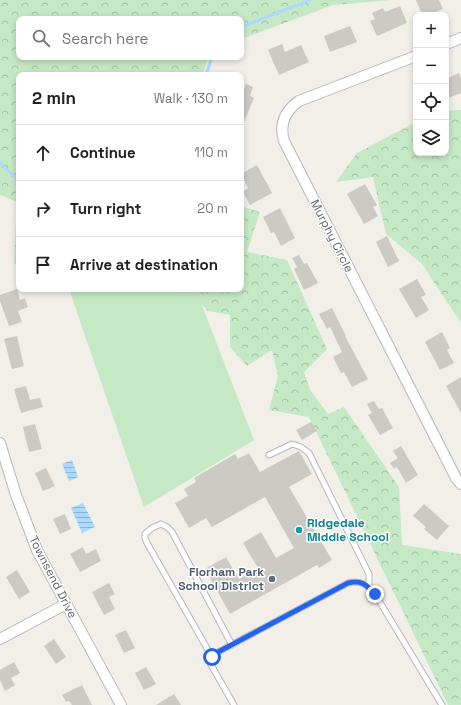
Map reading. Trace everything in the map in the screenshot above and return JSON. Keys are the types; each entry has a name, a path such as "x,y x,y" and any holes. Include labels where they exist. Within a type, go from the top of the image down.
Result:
{"street":[{"path":"449,43 461,38"},
{"name":"Murphy Circle","path":"413,57 292,106 284,119 282,135 456,478 461,484"},
{"name":"Townsend Drive","path":"0,443 16,495 37,550 121,705"},
{"path":"0,639 66,604"}],"lane":[{"path":"269,455 292,444 301,447 309,453 369,574 369,587"},
{"path":"212,657 147,543 145,534 152,528 161,524 167,526 172,532 232,644"},
{"path":"234,705 210,663 212,657 232,644 348,583 355,581 369,587 375,594 442,705"}],"green space":[{"path":"0,0 392,0 333,5 244,38 244,16 16,16 16,60 207,60 204,72 16,72 16,202 0,195"},
{"path":"461,110 461,323 422,264 386,234 373,177 336,182 357,153 413,124 413,156 449,156 449,111"},
{"path":"244,207 260,212 247,252 287,260 327,349 304,372 310,390 328,414 344,407 399,487 402,545 461,554 461,705 448,705 309,417 269,410 278,376 272,350 247,366 230,347 230,315 208,311 190,292 244,292"},
{"path":"16,222 16,264 14,263"},
{"path":"70,292 190,292 201,303 254,440 144,507"}],"water":[{"path":"72,460 78,477 69,481 62,464"},
{"path":"83,503 95,527 82,533 71,508"}],"building":[{"path":"416,0 439,0 443,9 436,12 421,12"},
{"path":"400,6 407,23 377,36 370,21 375,19 372,13 383,8 385,12"},
{"path":"350,26 357,42 330,52 324,36"},
{"path":"282,44 285,52 301,45 309,62 279,75 268,50"},
{"path":"459,73 461,78 461,93 449,98 449,84 449,78"},
{"path":"246,84 253,87 250,96 254,98 244,122 244,89"},
{"path":"257,165 272,193 250,205 244,194 244,191 248,188 244,180 244,172"},
{"path":"365,184 377,205 373,207 378,216 364,224 347,194"},
{"path":"280,208 295,238 281,246 274,232 271,233 263,217"},
{"path":"387,236 399,261 388,267 376,242"},
{"path":"299,255 304,264 307,263 318,283 304,290 294,269 297,267 292,258"},
{"path":"417,279 426,295 421,297 429,310 416,318 399,289"},
{"path":"16,289 20,300 25,298 28,307 18,311 22,322 9,326 0,301 0,295"},
{"path":"332,308 368,379 352,387 344,372 341,373 333,357 342,352 330,327 327,329 319,314"},
{"path":"442,332 450,348 447,350 454,363 440,370 425,342"},
{"path":"17,336 24,366 12,369 4,339"},
{"path":"461,377 461,413 446,386"},
{"path":"26,386 30,400 40,398 43,407 21,413 14,389"},
{"path":"374,401 379,409 382,408 393,428 380,435 368,415 372,413 367,404"},
{"path":"311,422 317,431 302,440 296,430"},
{"path":"35,424 42,449 29,452 23,427"},
{"path":"401,446 418,475 406,483 397,467 394,469 390,463 398,458 393,451"},
{"name":"Ridgedale Middle School","path":"299,451 312,474 289,487 332,560 319,568 317,565 230,614 205,569 226,557 239,579 258,568 243,543 261,532 276,558 294,548 265,497 212,527 206,518 189,528 175,503 188,496 184,489 196,482 194,478 235,454 238,459 249,453 260,472"},
{"path":"46,468 55,486 43,491 35,473"},
{"path":"424,504 449,526 437,540 424,529 426,527 413,516"},
{"path":"65,514 71,529 60,534 53,519"},
{"path":"83,547 86,554 96,549 101,561 80,572 70,554"},
{"path":"17,570 30,592 19,599 6,577"},
{"path":"109,583 115,594 109,597 115,609 104,615 92,592"},
{"path":"126,630 135,648 124,653 115,635"},
{"path":"54,639 66,657 56,664 44,646"},
{"path":"14,662 20,673 11,678 15,685 5,691 0,680 0,670"},
{"path":"146,667 156,684 144,690 135,673"},
{"path":"82,685 92,705 72,705 69,701 66,702 62,695"},
{"path":"174,694 181,705 156,705"}],"waterway":[{"path":"244,26 310,0"},
{"path":"207,72 211,60"},
{"path":"0,163 16,179"}],"place":[{"name":"Ridgedale Middle School","path":"299,530"},
{"name":"Florham Park School District","path":"272,579"}],"route":[{"path":"212,657 218,652 348,583 355,581 362,583 369,587 375,594"}]}
